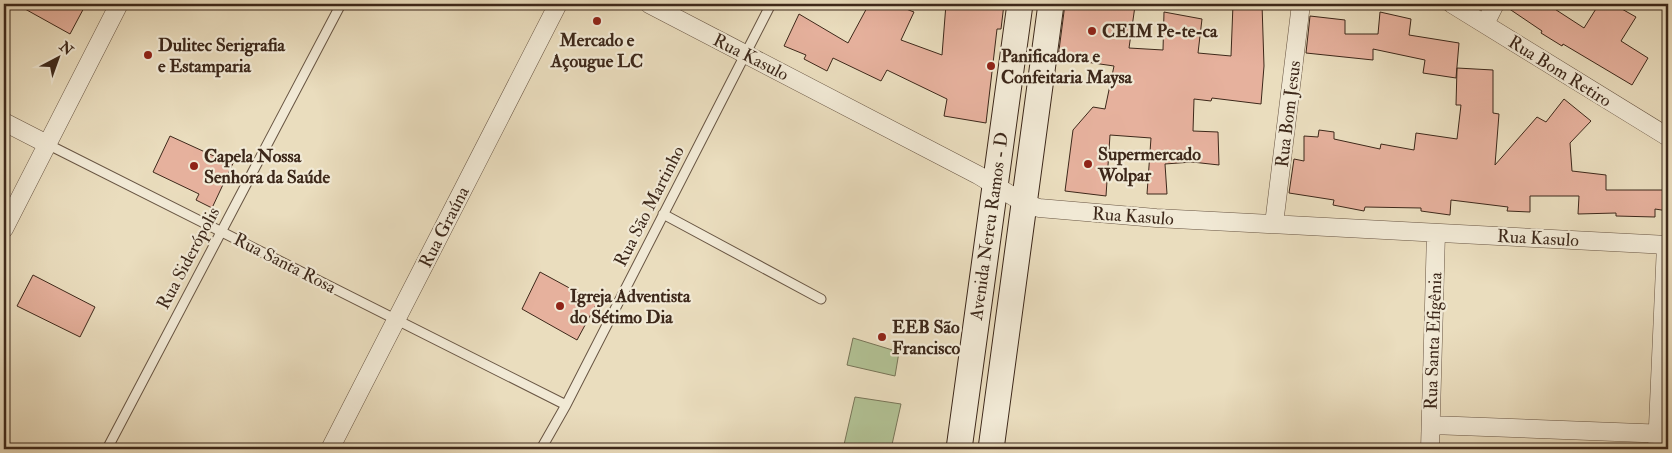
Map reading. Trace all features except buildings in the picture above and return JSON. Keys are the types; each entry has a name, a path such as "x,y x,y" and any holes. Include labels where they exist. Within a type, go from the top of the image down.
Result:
{"street":[{"path":"4,229 119,4"},
{"name":"Rua Graúna","path":"330,449 558,4"},
{"name":"Rua Kasulo","path":"649,4 978,175 1024,203 1039,208 1156,218 1667,245"},
{"name":"Avenida Nereu Ramos - D","path":"959,449 1020,4"},
{"name":"Avenida Nereu Ramos - D","path":"991,449 1051,4"},
{"name":"Rua Bom Jesus","path":"1274,224 1302,4"},
{"name":"Rua Bom Retiro","path":"1452,4 1668,138"},
{"path":"1484,24 1495,4"},
{"name":"Rua Santa Rosa","path":"4,122 47,144"},
{"name":"Rua Santa Efigênia","path":"1430,449 1436,233"},
{"path":"1431,425 1661,439 1667,245"}],"lane":[{"name":"Rua Siderópolis","path":"107,449 341,4"},
{"name":"Rua São Martinho","path":"541,449 566,405 771,4"},
{"name":"Rua Santa Rosa","path":"47,144 566,405"},
{"path":"663,214 821,299"}],"green space":[{"path":"853,338 899,352 895,376 847,365"},
{"path":"855,397 901,404 891,449 843,449"}],"place":[{"name":"Mercado e Açougue LC","path":"597,21"},
{"name":"CEIM Pe-te-ca","path":"1092,31"},
{"name":"Dulitec Serigrafia e Estamparia","path":"148,55"},
{"name":"Panificadora e Confeitaria Maysa","path":"991,66"},
{"name":"Supermercado Wolpar","path":"1088,164"},
{"name":"Capela Nossa Senhora da Saúde","path":"194,166"},
{"name":"Igreja Adventista do Sétimo Dia","path":"560,306"},
{"name":"EEB São Francisco","path":"882,337"}]}
